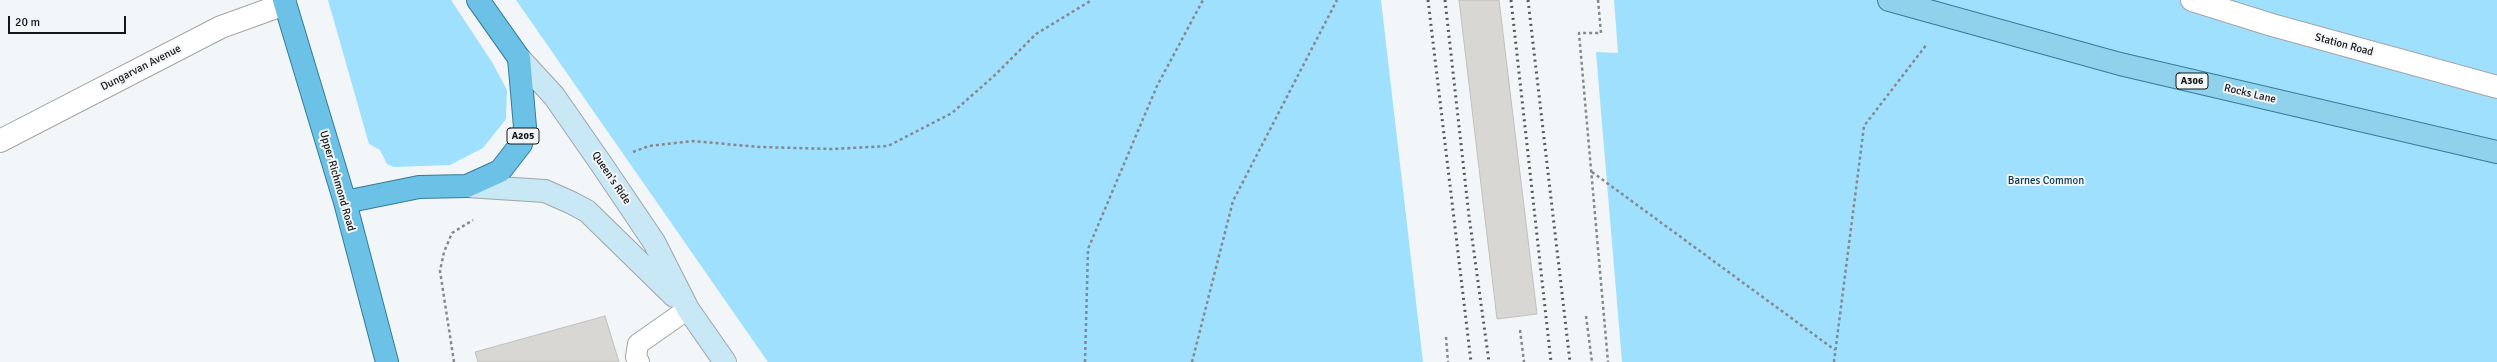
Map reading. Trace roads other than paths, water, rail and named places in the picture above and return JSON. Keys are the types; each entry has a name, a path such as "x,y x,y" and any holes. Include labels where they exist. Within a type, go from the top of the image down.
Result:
{"highway":[{"name":"Queen's Ride","path":"344,202 419,187 467,186 500,171 522,144 525,127 518,58 478,0"},
{"name":"Upper Richmond Road","path":"284,2 344,202 387,362"}],"main road":[{"name":"Rocks Lane","path":"1889,0 2120,64 2497,152"},
{"name":"Queen's Ride","path":"518,58 554,96 654,242 688,309 725,362"},
{"name":"Queen's Ride","path":"467,186 545,191 587,211 631,252 688,309"}],"street":[{"name":"Station Road","path":"2192,0 2272,25 2497,87"},
{"name":"Dungarvan Avenue","path":"0,141 221,27 284,2"}],"lane":[{"path":"639,362 636,357 638,344 688,309"}],"railway":[{"path":"1428,0 1471,362"},
{"path":"1445,0 1469,216 1489,362"},
{"path":"1511,0 1551,362"},
{"path":"1528,0 1570,362"}],"park label":[{"name":"Barnes Common","path":"2046,181"}]}
